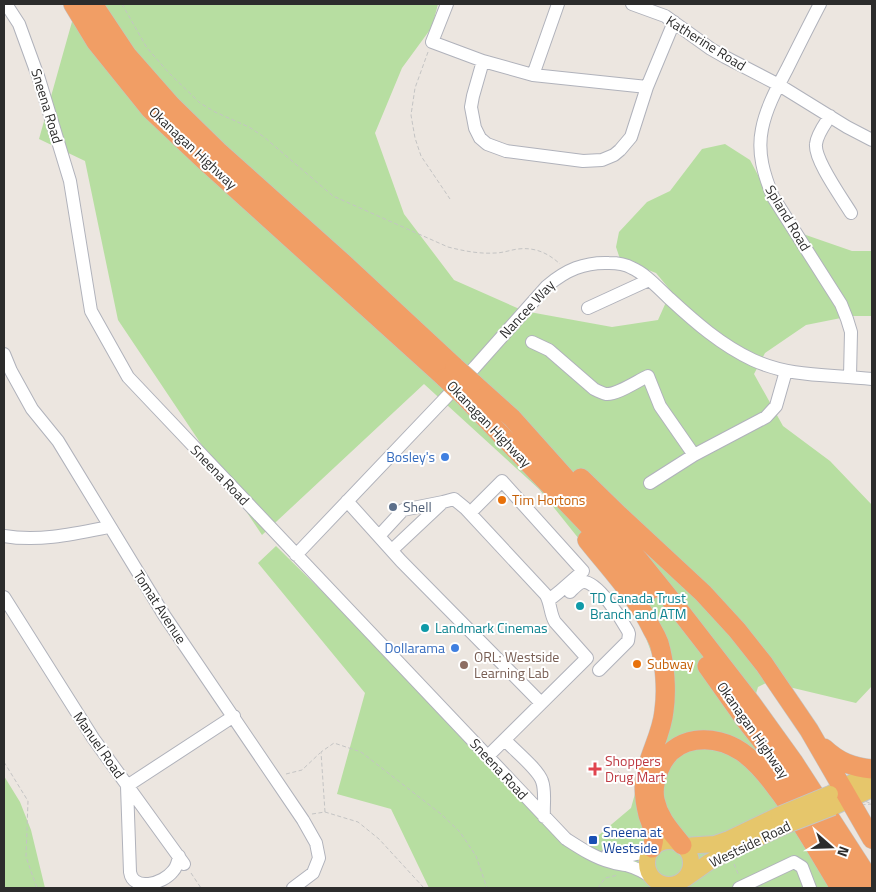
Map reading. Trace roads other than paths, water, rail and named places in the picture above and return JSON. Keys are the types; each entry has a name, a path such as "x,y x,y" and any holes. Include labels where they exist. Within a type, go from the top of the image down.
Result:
{"highway":[{"name":"Okanagan Highway","path":"73,4 96,42 150,109 204,160 450,372"},
{"name":"Okanagan Highway","path":"93,4 127,55 171,105 218,151 341,261 468,389 550,487 648,590 716,677 746,721 778,762 855,888"},
{"name":"Okanagan Highway","path":"468,389 512,418 638,559 752,704 793,761 872,884"},
{"path":"512,418 563,460 703,593 736,630 764,664 800,716 814,738 839,797 872,838"},
{"path":"550,487 575,524 618,576 645,614 659,642 664,661 664,711 658,738 645,775 644,790 654,832 651,850"},
{"path":"814,738 832,756 840,761 872,770"},
{"path":"683,846 660,817 654,798 656,777 665,758 676,748 691,740 716,740 742,752 762,770 789,804 840,888"}],"main road":[{"name":"Westside Road","path":"839,797 872,770"},
{"name":"Westside Road","path":"683,846 715,844 781,821 839,797 872,789"},
{"name":"Westside Road","path":"684,882 709,862 781,821"},
{"path":"672,840 683,846 689,852 691,859 690,873 684,882 674,885 661,884 650,873 647,866 651,850 664,841 672,840"}],"street":[{"name":"Sneena Road","path":"6,4 19,24 39,79 70,181 91,311 128,378 566,839 591,853 636,869 661,884"},
{"path":"447,4 432,42 483,61 533,75 647,87"},
{"path":"533,75 558,4"},
{"name":"Katherine Road","path":"632,4 665,16 711,49 779,85 847,127 872,140"},
{"name":"Spland Road","path":"820,4 772,100 762,129 761,158 765,178 773,197 841,304 851,332 850,376"},
{"path":"483,61 471,106 475,128 480,138 487,144 506,151 583,161 602,160 614,156 630,136 647,87 674,22"},
{"path":"830,116 818,138 816,151 826,173 851,212"},
{"name":"Nancee Way","path":"296,555 475,366 547,286 558,277 582,265 612,263 632,268 649,280 702,327 736,351 770,367 814,375 872,379"},
{"path":"588,308 649,280"},
{"path":"532,342 549,350 594,389 607,394 614,393 648,376 660,406 694,455"},
{"name":"Tomat Avenue","path":"4,354 32,409 58,441 164,615 234,716 303,820 316,843 319,858 313,873 293,888"},
{"path":"650,483 694,455 766,417 776,406 786,371"},
{"path":"470,513 502,481 583,571 550,605"},
{"path":"379,536 403,510 454,499 470,513 546,595 555,622 587,658 488,756"},
{"path":"347,500 400,561 541,704"},
{"path":"392,550 443,502"},
{"path":"4,536 20,538 62,536 109,527"},
{"path":"550,605 583,582 591,583 608,600 628,631 629,638 599,670"},
{"name":"Manuel Road","path":"4,597 93,738 127,786 234,716"},
{"path":"505,740 542,780 544,788 544,817"},
{"path":"127,786 182,860 168,876 146,886 133,882 130,872 127,786"},
{"name":"Sneena Road","path":"591,853 628,856 651,850"},
{"path":"741,887 794,862 802,868 810,888"}],"place":[{"name":"Bosley's","path":"445,457"},
{"name":"Tim Hortons","path":"502,500"},
{"name":"Shell","path":"393,507"},
{"name":"TD Canada Trust Branch and ATM","path":"580,606"},
{"name":"Landmark Cinemas","path":"425,628"},
{"name":"Dollarama","path":"455,648"},
{"name":"Subway","path":"637,664"},
{"name":"ORL: Westside Learning Lab","path":"464,665"},
{"name":"Shoppers Drug Mart","path":"595,769"},
{"name":"Sneena at Westside","path":"593,840"}]}
